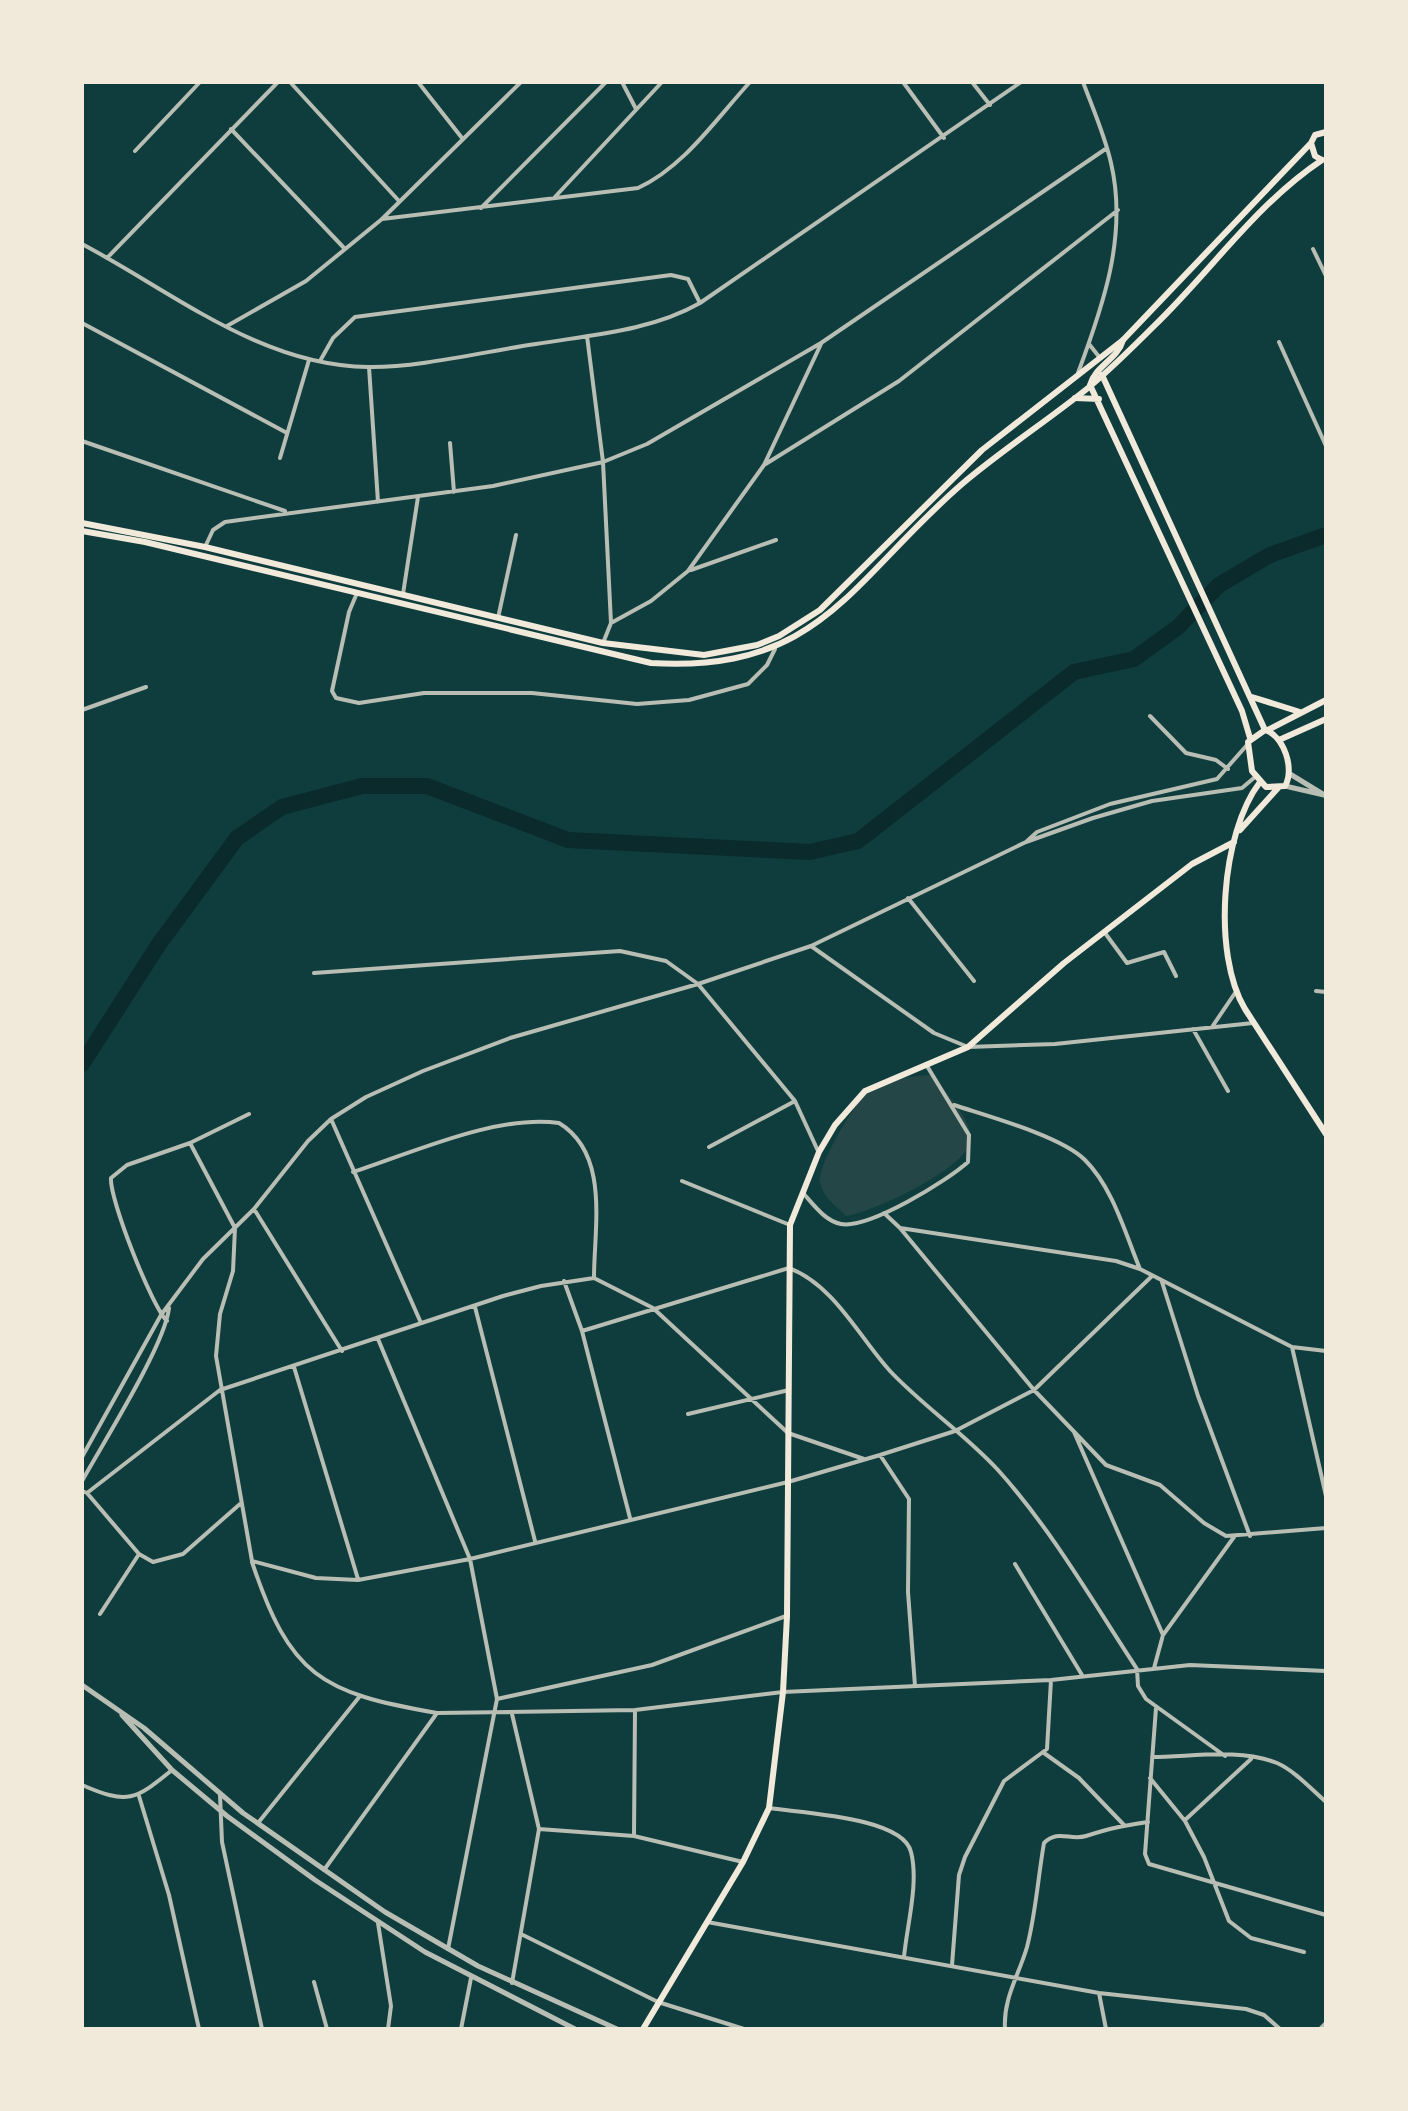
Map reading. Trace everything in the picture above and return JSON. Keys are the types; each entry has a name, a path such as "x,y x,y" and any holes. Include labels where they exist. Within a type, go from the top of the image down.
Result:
{"main road":[{"path":"82,523 205,547 603,643 704,655 726,653 779,636 833,598 982,450 1123,340 1325,130"},
{"path":"1311,143 1315,156 1324,160"},
{"path":"82,531 145,542 651,663 717,663 775,649 825,618 961,485 1102,375 1157,323 1289,183 1324,160"},
{"path":"1090,385 1094,374 1119,351 1123,340"},
{"path":"1102,375 1156,500 1266,730 1279,740 1290,774 1282,787 1238,833"},
{"path":"1090,385 1242,711 1249,740 1248,757 1258,780 1234,842 1226,909 1227,955 1235,993 1326,1134"},
{"path":"1075,398 1099,399"},
{"path":"982,450 990,462"},
{"path":"1252,697 1300,712"},
{"path":"1249,740 1326,700"},
{"path":"1279,740 1326,719"},
{"path":"1258,780 1282,787"},
{"path":"643,2029 743,1862 769,1808 783,1692 787,1616 790,1225 819,1152 835,1125 865,1091 968,1047 1064,963 1192,864 1234,842"}],"street":[{"path":"135,151 200,82"},
{"path":"107,258 278,82"},
{"path":"290,82 399,201"},
{"path":"418,82 462,138"},
{"path":"509,82 515,88"},
{"path":"227,326 306,281 382,219 521,82"},
{"path":"480,209 606,82"},
{"path":"622,82 636,109"},
{"path":"552,200 662,82"},
{"path":"382,219 621,192 658,179 750,82"},
{"path":"903,82 944,138"},
{"path":"972,82 990,105"},
{"path":"82,244 227,326 309,360 369,367 587,336 663,320 700,303 944,138 1021,82"},
{"path":"1077,378 1110,273 1118,210 1107,148 1083,82"},
{"path":"231,128 345,249"},
{"path":"205,547 218,525 287,512 454,492 603,462 647,444 821,343 1107,148"},
{"path":"764,465 899,381 1118,210"},
{"path":"1313,249 1326,276"},
{"path":"320,361 346,323 363,316 671,275 688,279 700,303"},
{"path":"82,323 287,433"},
{"path":"587,336 603,462 611,623 603,643"},
{"path":"1279,342 1326,446"},
{"path":"611,623 651,601 688,571 764,465 821,343"},
{"path":"1089,344 1101,358"},
{"path":"280,458 309,360"},
{"path":"369,367 378,502"},
{"path":"82,441 287,512"},
{"path":"450,443 454,492"},
{"path":"402,596 418,497"},
{"path":"498,618 516,535"},
{"path":"688,571 776,540"},
{"path":"357,593 349,612 332,691 336,698 359,703 424,693 532,693 637,704 689,700 748,684 767,665 775,649"},
{"path":"82,710 146,687"},
{"path":"1150,716 1186,753 1216,760 1228,769"},
{"path":"1026,842 1037,832 1092,810 1151,793 1206,783 1228,769 1249,740"},
{"path":"1290,774 1325,796"},
{"path":"82,1457 161,1315 169,1308 189,1275 254,1209 308,1141 331,1119 366,1097 423,1071 510,1038 698,984 811,946 1026,842 1131,806 1242,788 1258,780"},
{"path":"1282,787 1325,796"},
{"path":"82,798 82,812"},
{"path":"908,898 974,981"},
{"path":"1105,933 1127,963 1164,952 1176,976"},
{"path":"811,946 934,1033 968,1047 1055,1044 1254,1023"},
{"path":"314,973 620,951 666,961 698,984 795,1101 819,1152"},
{"path":"1316,991 1326,992"},
{"path":"1212,1027 1235,993"},
{"path":"1193,1029 1228,1091"},
{"path":"801,1191 826,1216 838,1223 854,1224 884,1213 968,1162 972,1140 953,1104 927,1066"},
{"path":"709,1147 795,1101"},
{"path":"953,1104 1060,1144 1082,1156 1102,1181 1140,1269"},
{"path":"167,1321 161,1315 113,1196 111,1178 127,1165 190,1143 249,1114"},
{"path":"331,1119 421,1323"},
{"path":"353,1172 467,1135 516,1124 559,1123 582,1142 592,1165 594,1278"},
{"path":"190,1143 235,1228 233,1271 216,1335 220,1390 252,1561 275,1624 298,1659 327,1681 360,1696 437,1713 495,1714 635,1710 783,1692 1051,1680 1154,1668 1216,1666 1326,1671"},
{"path":"682,1181 790,1225"},
{"path":"254,1209 342,1351"},
{"path":"884,1213 900,1228 1034,1390 1106,1465 1160,1485 1220,1534 1234,1537 1326,1528"},
{"path":"900,1228 1116,1261 1140,1269 1292,1347 1326,1351"},
{"path":"582,1331 789,1268 815,1282 890,1371 983,1453 1037,1517 1137,1669 1138,1686 1156,1708 1225,1756"},
{"path":"252,1561 316,1578 358,1580 470,1559 788,1482 880,1455 955,1431 1034,1390 1152,1276"},
{"path":"240,1504 183,1554 157,1562 139,1554 84,1492 220,1390 421,1323 564,1281 594,1278 653,1308 788,1433 864,1459"},
{"path":"564,1281 582,1331 630,1518"},
{"path":"1162,1282 1198,1396 1250,1536"},
{"path":"475,1307 535,1541"},
{"path":"82,1481 167,1321 169,1308"},
{"path":"378,1339 470,1559 497,1699 448,1949"},
{"path":"1292,1347 1326,1496"},
{"path":"294,1367 358,1580"},
{"path":"688,1414 789,1390"},
{"path":"1073,1428 1140,1589 1163,1635"},
{"path":"880,1455 909,1499 908,1592 915,1686"},
{"path":"1154,1668 1163,1635 1234,1537"},
{"path":"100,1614 139,1554"},
{"path":"1015,1564 1082,1676"},
{"path":"497,1699 652,1665 787,1616"},
{"path":"952,1965 959,1875 965,1857 1004,1781 1044,1753 1048,1745 1051,1680"},
{"path":"82,1685 144,1728 220,1795 324,1870 448,1949 512,1983 617,2029"},
{"path":"258,1823 360,1696"},
{"path":"116,1708 172,1770 218,1809 378,1923 471,1978 575,2029"},
{"path":"1156,1708 1145,1854 1149,1864 1326,1915"},
{"path":"634,1836 635,1710"},
{"path":"324,1870 437,1713"},
{"path":"512,1713 539,1829 523,1935 512,1983"},
{"path":"1044,1753 1079,1778 1124,1825"},
{"path":"1152,1757 1225,1756 1251,1759 1287,1769 1326,1802"},
{"path":"1185,1821 1251,1759"},
{"path":"82,1785 117,1798 139,1796 172,1770"},
{"path":"1150,1778 1185,1821 1204,1857 1221,1906 1241,1932 1304,1952"},
{"path":"220,1795 218,1809 227,1868 262,2029"},
{"path":"139,1796 169,1895 199,2029"},
{"path":"769,1808 872,1823 903,1837 908,1843 913,1867 904,1957"},
{"path":"1005,2029 1006,2004 1018,1977 1036,1902 1044,1843 1057,1834 1084,1837 1106,1827 1149,1822"},
{"path":"539,1829 634,1836 743,1862"},
{"path":"707,1922 1099,1993 1246,2009 1264,2015 1280,2029"},
{"path":"378,1923 391,2006 388,2029"},
{"path":"523,1935 658,2002 744,2029"},
{"path":"461,2029 471,1978"},
{"path":"314,1982 327,2029"},
{"path":"1099,1993 1106,2029"},
{"path":"1320,2029 1326,2023"}],"shaded area":[{"path":"930,1075 966,1120 971,1137 968,1149 939,1174 919,1186 846,1216 827,1197 820,1182 831,1148 847,1119 864,1096 877,1086"}],"waterway":[{"path":"82,1064 159,944 237,838 282,807 362,786 427,786 568,840 810,852 858,841 1074,672 1134,659 1178,627 1219,585 1270,555 1326,535"}]}
